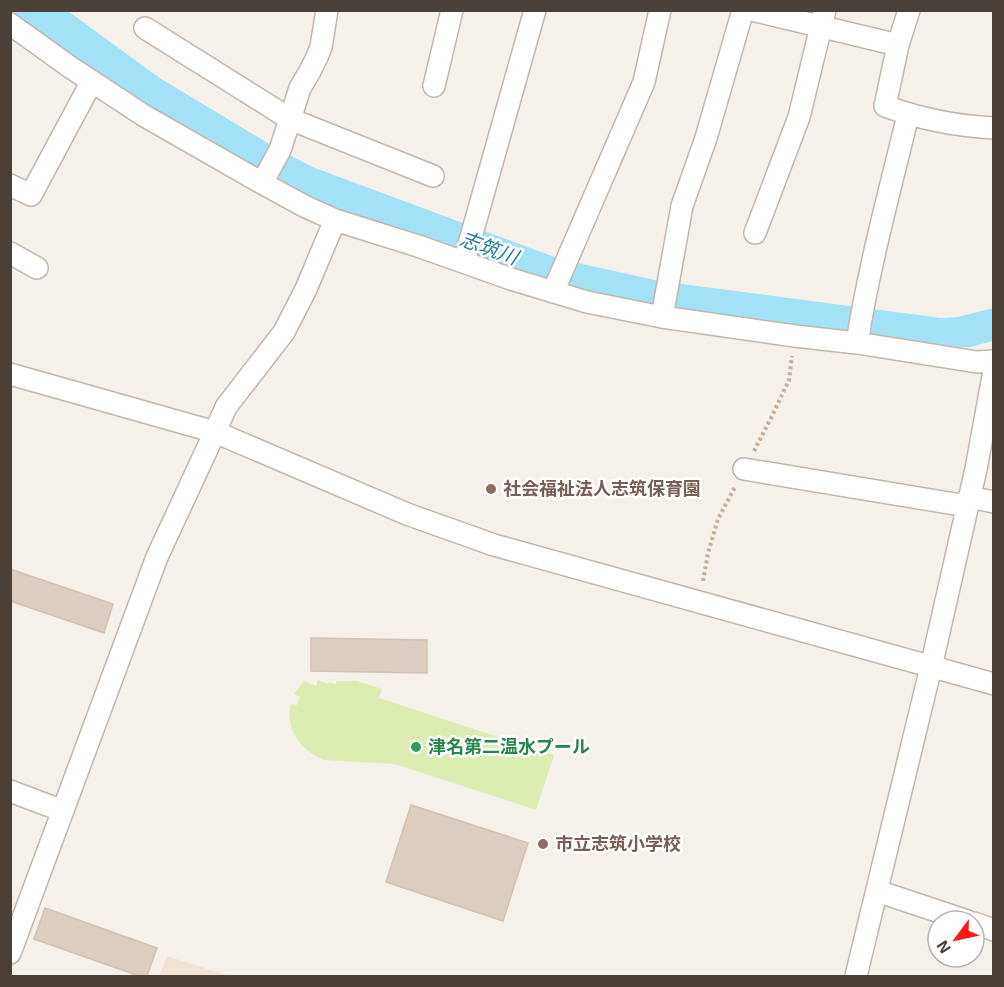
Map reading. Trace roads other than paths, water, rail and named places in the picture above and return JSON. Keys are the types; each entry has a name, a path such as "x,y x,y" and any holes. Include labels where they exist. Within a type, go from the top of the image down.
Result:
{"street":[{"path":"262,183 280,150 300,88 317,57 327,10"},
{"path":"434,86 452,10"},
{"path":"464,262 535,10"},
{"path":"553,292 644,82 660,10"},
{"path":"662,317 682,206 706,138 743,10"},
{"path":"752,10 824,18 898,45"},
{"path":"909,10 898,45 885,106 908,115 966,126 993,128"},
{"path":"755,233 799,117 824,18"},
{"path":"10,24 143,115 304,206 335,220 587,302 662,317 857,343 977,362 993,360"},
{"path":"145,28 290,119 433,176"},
{"path":"10,185 31,195 92,81"},
{"path":"857,343 863,303 908,115"},
{"path":"10,953 157,557 226,406 284,332 306,289 335,220"},
{"path":"10,253 37,268"},
{"path":"856,976 968,501 993,371"},
{"path":"10,374 215,432 407,514 494,545 993,684"},
{"path":"744,469 968,501 993,502"},
{"path":"10,791 63,810"},
{"path":"877,891 932,909"}],"water":[{"name":"志筑川","path":"11,11 68,11 158,77 276,148 315,168 560,259 659,281 941,318 958,317 993,308 993,341 970,347 957,347 656,310 585,296 335,213 223,155 11,17"}],"place":[{"name":"社会福祉法人志筑保育園","path":"491,489"},
{"name":"津名第二温水プール","path":"416,747"},
{"name":"市立志筑小学校","path":"543,844"}]}
